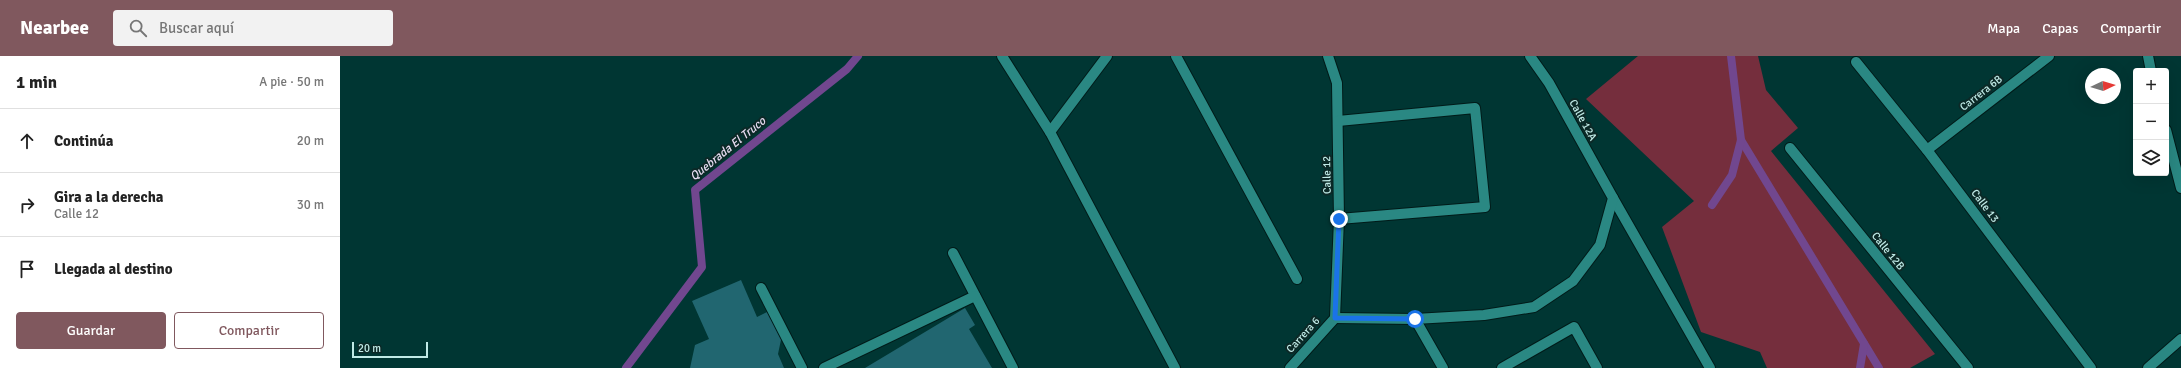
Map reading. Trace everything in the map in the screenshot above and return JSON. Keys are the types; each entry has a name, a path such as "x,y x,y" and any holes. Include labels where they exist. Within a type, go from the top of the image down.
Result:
{"street":[{"path":"1002,56 1050,132 1175,368"},
{"path":"1050,132 1107,56"},
{"path":"1176,56 1297,279"},
{"name":"Calle 12","path":"1328,56 1337,83 1339,219 1335,318"},
{"name":"Calle 12A","path":"1530,56 1549,83 1710,368"},
{"name":"Carrera 6B","path":"1928,150 2049,56"},
{"path":"2148,56 2151,68"},
{"name":"Calle 13","path":"1856,62 1928,150 2092,368"},
{"path":"1338,121 1475,108 1485,207 1339,219"},
{"path":"2169,140 2181,188"},
{"name":"Calle 12B","path":"1790,148 1968,368"},
{"path":"1335,318 1415,319 1484,315 1534,307 1572,281 1600,245 1613,198"},
{"path":"953,253 1013,368"},
{"path":"761,288 802,368"},
{"path":"824,368 975,296"},
{"name":"Carrera 6","path":"1290,368 1335,318"},
{"path":"1415,319 1443,368"},
{"path":"1502,368 1574,327 1597,368"},
{"path":"2148,368 2181,339"}],"shaded area":[{"path":"1638,56 1758,56 1766,90 1798,128 1771,151 1935,354 1910,368 1767,368 1760,352 1701,332 1662,227 1694,201 1586,99"}],"building":[{"path":"741,280 757,317 771,310 782,335 778,354 784,368 690,368 695,345 709,339 692,301"},
{"path":"965,308 975,325 969,329 992,368 865,368"}],"waterway":[{"name":"Quebrada El Truco","path":"626,368 702,267 695,190 847,69 858,56"},
{"path":"1712,205 1732,175 1741,140 1731,56"},
{"path":"1741,140 1879,368"},
{"path":"1860,368 1864,344"}],"route":[{"path":"1339,219 1335,318 1415,319"}]}
